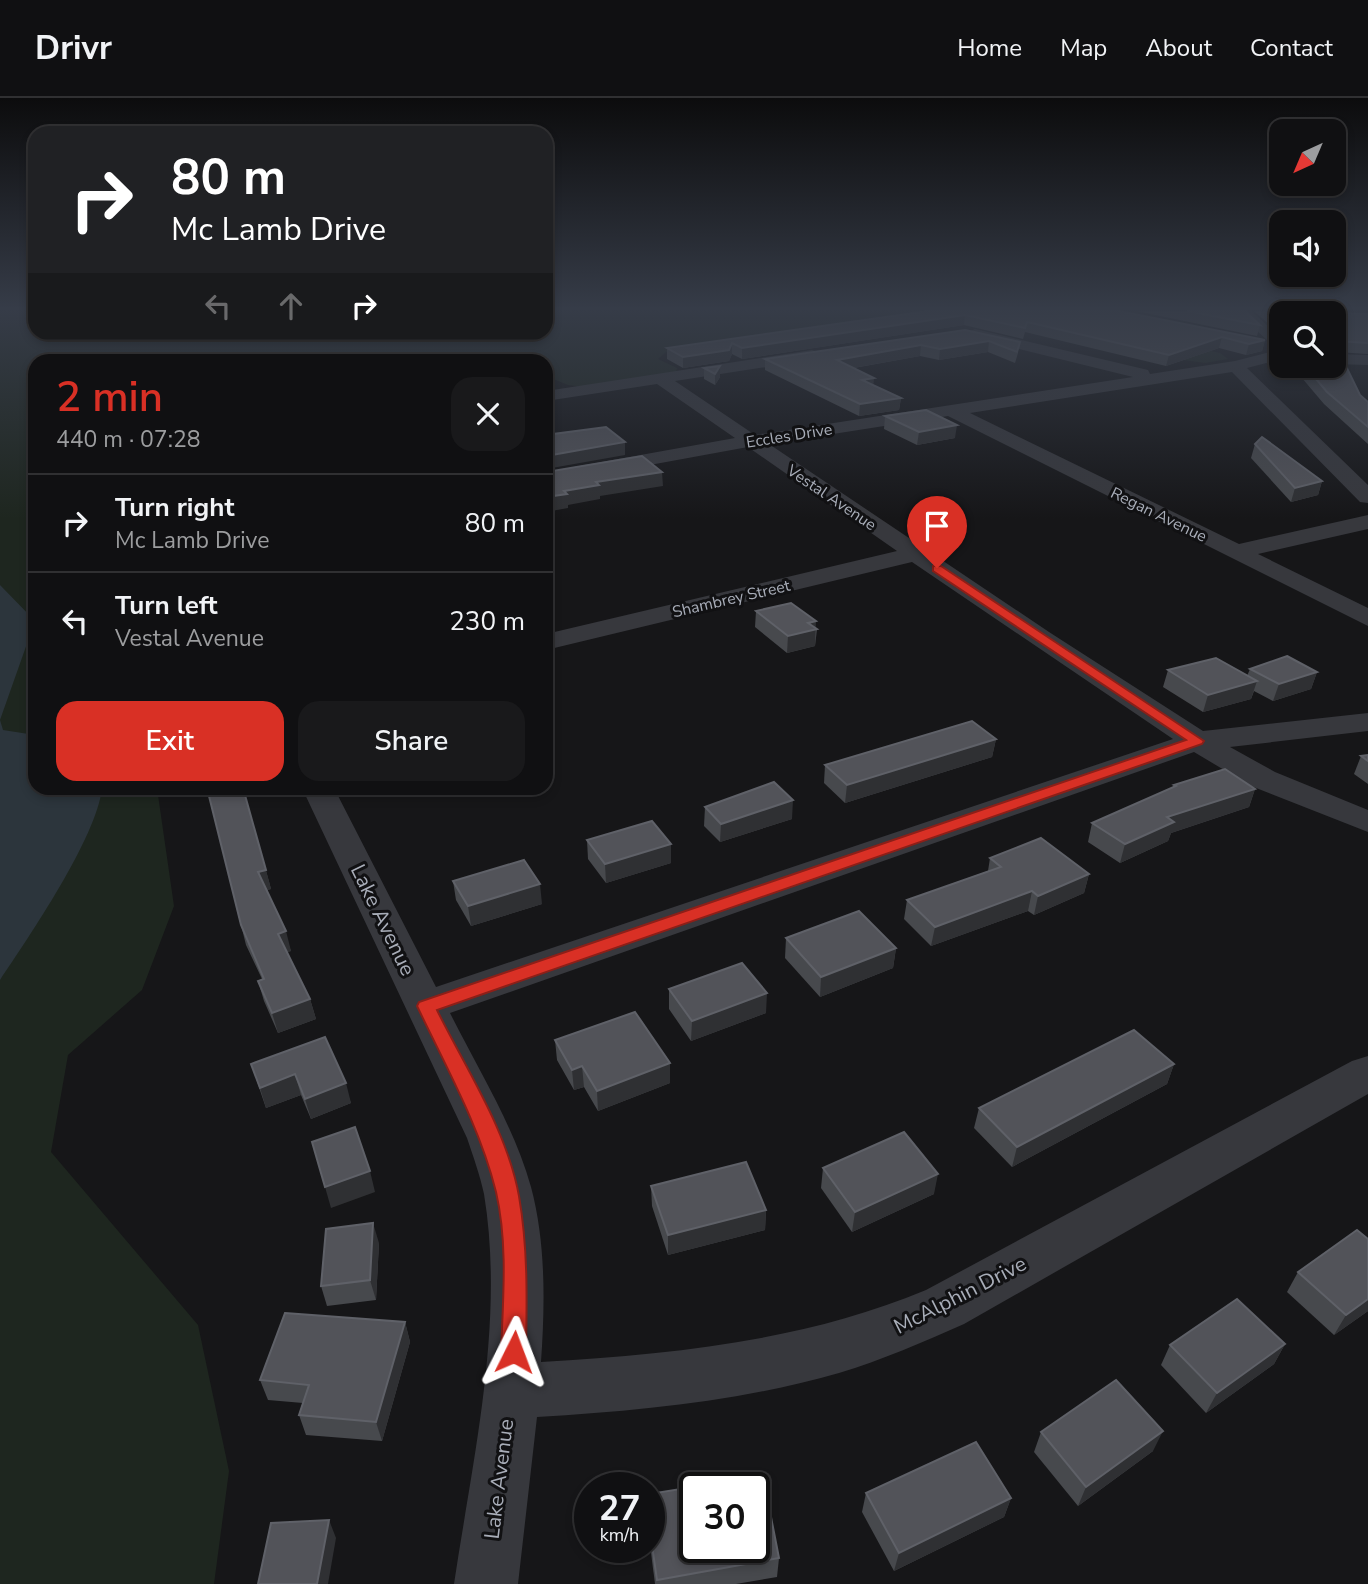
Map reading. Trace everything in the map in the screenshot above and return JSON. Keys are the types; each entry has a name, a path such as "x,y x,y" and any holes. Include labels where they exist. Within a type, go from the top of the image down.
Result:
{"street":[{"path":"553,395 659,379"},
{"name":"Vestal Avenue","path":"662,379 916,554 1197,741 1263,779 1368,822"},
{"name":"Eccles Drive","path":"553,477 751,441 1149,379"},
{"path":"1249,379 1368,497"},
{"name":"Regan Avenue","path":"950,410 1368,618"},
{"path":"1237,552 1368,522"},
{"name":"Shambrey Street","path":"553,640 916,554"},
{"path":"426,1006 1197,741 1368,722"},
{"name":"Lake Avenue","path":"321,795 490,1138 508,1194 516,1271 516,1332 486,1584"},
{"name":"McAlphin Drive","path":"510,1391 623,1385 738,1370 848,1345 899,1329 946,1307 1368,1073"}],"shaded area":[{"path":"0,379 28,379 28,795 158,795 174,906 142,990 68,1055 51,1152 198,1325 229,1471 214,1584 0,1584"},
{"path":"554,379 634,379 583,387"},
{"path":"0,585 28,614 28,641 0,720"},
{"path":"0,720 3,730 28,734 28,795 100,795 88,833 75,859 44,913 0,980"}],"building":[{"path":"808,379 866,379 862,380 901,398 860,404"},
{"path":"1316,379 1352,379 1360,395 1368,402 1368,427"},
{"path":"926,410 957,425 919,432 885,416"},
{"path":"606,427 625,442 553,455 553,434"},
{"path":"1262,437 1322,481 1295,488 1255,444"},
{"path":"642,456 662,472 596,482 599,485 564,491 567,494 553,496 553,471"},
{"path":"791,603 816,621 808,623 817,629 788,636 756,611"},
{"path":"1287,656 1317,672 1279,684 1250,669"},
{"path":"1216,658 1257,681 1208,695 1168,670"},
{"path":"972,721 996,739 847,785 825,765"},
{"path":"1225,769 1255,789 1167,817 1174,822 1125,844 1092,823 1176,786 1174,785"},
{"path":"774,782 793,800 721,824 705,807"},
{"path":"209,795 245,795 266,870 258,872 286,931 278,934 310,999 272,1013 258,981 264,979 241,925"},
{"path":"652,821 671,844 605,864 587,840"},
{"path":"1041,838 1089,874 1038,896 1032,891 935,927 907,900 1001,867 990,858"},
{"path":"524,860 540,884 468,906 453,881"},
{"path":"859,911 896,948 821,977 786,938"},
{"path":"742,963 767,993 692,1021 669,989"},
{"path":"635,1012 670,1063 597,1091 582,1066 572,1070 555,1040"},
{"path":"1134,1030 1174,1064 1017,1147 979,1108"},
{"path":"325,1037 346,1083 305,1099 295,1074 260,1088 251,1064"},
{"path":"355,1127 370,1171 325,1187 312,1142"},
{"path":"904,1132 938,1174 855,1212 823,1168"},
{"path":"746,1162 766,1210 668,1235 651,1186"},
{"path":"373,1223 370,1280 321,1286 326,1229"},
{"path":"1357,1230 1368,1239 1368,1299 1346,1315 1298,1272"},
{"path":"1237,1299 1285,1344 1217,1393 1170,1345"},
{"path":"285,1313 405,1322 376,1422 299,1415 309,1385 260,1380"},
{"path":"1116,1380 1163,1431 1086,1487 1041,1432"},
{"path":"976,1442 1011,1498 899,1553 866,1493"},
{"path":"679,1489 679,1563 751,1563 657,1580 655,1563 665,1563 665,1491"},
{"path":"770,1512 779,1558 770,1560"},
{"path":"329,1520 317,1584 258,1584 271,1523"}],"route":[{"path":"514,1352 515,1258 508,1194 490,1138 426,1006 1197,741 937,568"}]}
